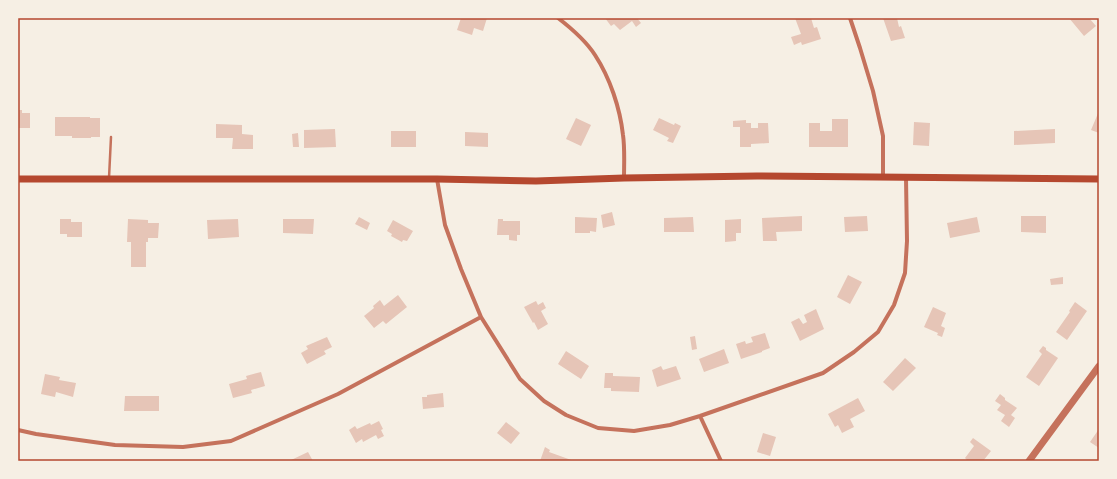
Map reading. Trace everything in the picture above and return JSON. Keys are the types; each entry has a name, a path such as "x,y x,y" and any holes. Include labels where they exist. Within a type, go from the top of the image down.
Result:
{"main road":[{"path":"18,179 437,179 536,181 757,176 1099,179"}],"street":[{"path":"558,18 571,28 595,54 609,83 620,116 623,137 624,178"},
{"path":"850,18 873,91 883,136 883,178"},
{"path":"437,179 445,225 461,269 481,317 520,379 544,402 566,415 598,428 634,431 670,425 700,416 824,373 854,352 878,332 894,305 905,273 907,240 906,178"},
{"path":"18,430 36,434 115,445 183,447 231,441 338,394 481,317"},
{"path":"1029,461 1099,366"},
{"path":"700,416 721,461"}],"lane":[{"path":"109,179 112,137"}],"building":[{"path":"461,18 487,18 483,31 474,28 472,35 457,30"},
{"path":"605,18 637,18 641,23 636,27 632,21 620,30 614,24 611,26"},
{"path":"795,18 811,18 814,28 817,27 821,39 802,45 801,42 794,45 791,37 801,34"},
{"path":"883,18 897,18 899,27 901,26 905,38 891,41"},
{"path":"1069,18 1089,18 1096,26 1084,36"},
{"path":"18,110 22,110 22,113 30,113 30,128 18,128"},
{"path":"1099,111 1099,133 1091,130"},
{"path":"55,117 100,118 100,137 72,138 72,136 55,136"},
{"path":"576,118 591,125 581,146 566,139"},
{"path":"659,118 674,125 675,123 681,126 673,143 667,141 669,138 653,130"},
{"path":"832,119 848,119 848,147 809,147 809,123 820,123 820,131 832,131"},
{"path":"746,120 746,123 751,123 751,128 758,128 758,123 768,123 769,143 751,144 751,147 740,147 740,127 733,127 733,121"},
{"path":"914,122 930,123 929,146 913,145"},
{"path":"216,124 242,125 242,134 253,135 253,149 232,149 233,138 216,138"},
{"path":"335,129 336,147 304,148 304,130"},
{"path":"1055,129 1055,143 1014,145 1014,131"},
{"path":"391,131 416,131 416,147 391,147"},
{"path":"465,132 488,133 488,147 465,146"},
{"path":"298,133 299,147 293,147 292,134"},
{"path":"612,212 615,225 603,228 601,215"},
{"path":"802,216 802,231 776,232 777,241 763,241 762,218"},
{"path":"867,216 868,231 845,232 844,217"},
{"path":"1021,216 1046,216 1046,233 1021,232"},
{"path":"359,217 370,223 367,230 355,224"},
{"path":"575,217 597,218 596,232 590,231 590,233 575,233"},
{"path":"693,217 694,232 664,232 664,218"},
{"path":"977,217 980,232 950,238 947,223"},
{"path":"60,219 71,219 71,222 82,222 82,237 67,237 67,234 60,234"},
{"path":"128,219 148,220 148,223 159,223 158,238 148,238 148,242 146,242 146,267 131,267 131,242 127,242"},
{"path":"238,219 239,237 208,239 207,220"},
{"path":"283,219 314,219 313,234 283,233"},
{"path":"498,219 503,219 503,221 520,221 520,235 517,235 517,241 509,240 509,235 497,235"},
{"path":"741,219 741,233 736,233 736,241 725,242 725,220"},
{"path":"393,220 413,231 407,241 403,240 402,242 391,236 392,234 387,231"},
{"path":"848,275 862,282 850,304 837,297"},
{"path":"1063,277 1063,284 1051,285 1050,279"},
{"path":"398,295 407,307 386,324 383,321 374,328 364,316 374,308 373,306 380,300 384,306"},
{"path":"536,301 538,305 543,302 546,308 541,311 548,324 538,330 524,307"},
{"path":"1075,302 1087,311 1067,340 1056,332"},
{"path":"933,307 946,313 941,326 945,328 942,337 937,335 938,333 924,327"},
{"path":"816,309 824,329 800,341 791,322 799,318 803,324 807,322 804,315"},
{"path":"765,333 770,348 741,359 736,344 745,341 746,344 753,342 751,337"},
{"path":"695,336 697,349 692,350 690,337"},
{"path":"327,337 332,347 324,351 326,354 307,364 301,353 308,349 306,346"},
{"path":"1043,346 1046,350 1058,358 1039,386 1026,377 1042,354 1039,351"},
{"path":"724,349 729,363 704,372 699,359"},
{"path":"566,351 589,366 581,379 558,364"},
{"path":"905,358 916,368 893,391 883,382"},
{"path":"661,366 663,370 676,366 681,379 657,387 652,370"},
{"path":"261,372 265,386 251,390 252,393 233,398 229,384 247,379 246,376"},
{"path":"605,373 613,373 613,376 640,377 639,392 611,391 611,388 604,388"},
{"path":"45,374 60,377 59,380 76,383 73,397 56,392 55,397 41,394"},
{"path":"443,393 444,407 423,409 422,397"},
{"path":"1000,394 1005,398 1005,400 1017,408 1011,415 1015,418 1009,427 1001,421 1005,415 997,410 1001,405 995,401"},
{"path":"125,396 159,396 159,411 124,411"},
{"path":"858,398 865,411 850,419 854,427 842,433 838,425 835,427 828,414"},
{"path":"379,421 383,429 381,430 384,436 378,439 376,435 363,442 362,439 356,443 349,430 355,426 357,429"},
{"path":"506,422 520,433 511,444 497,433"},
{"path":"1099,429 1099,448 1090,442"},
{"path":"763,433 776,437 770,456 757,452"},
{"path":"973,438 991,451 983,461 968,461 965,458 974,446 970,442"},
{"path":"545,447 550,450 549,452 574,461 540,461"},
{"path":"308,452 313,461 289,461"}]}
